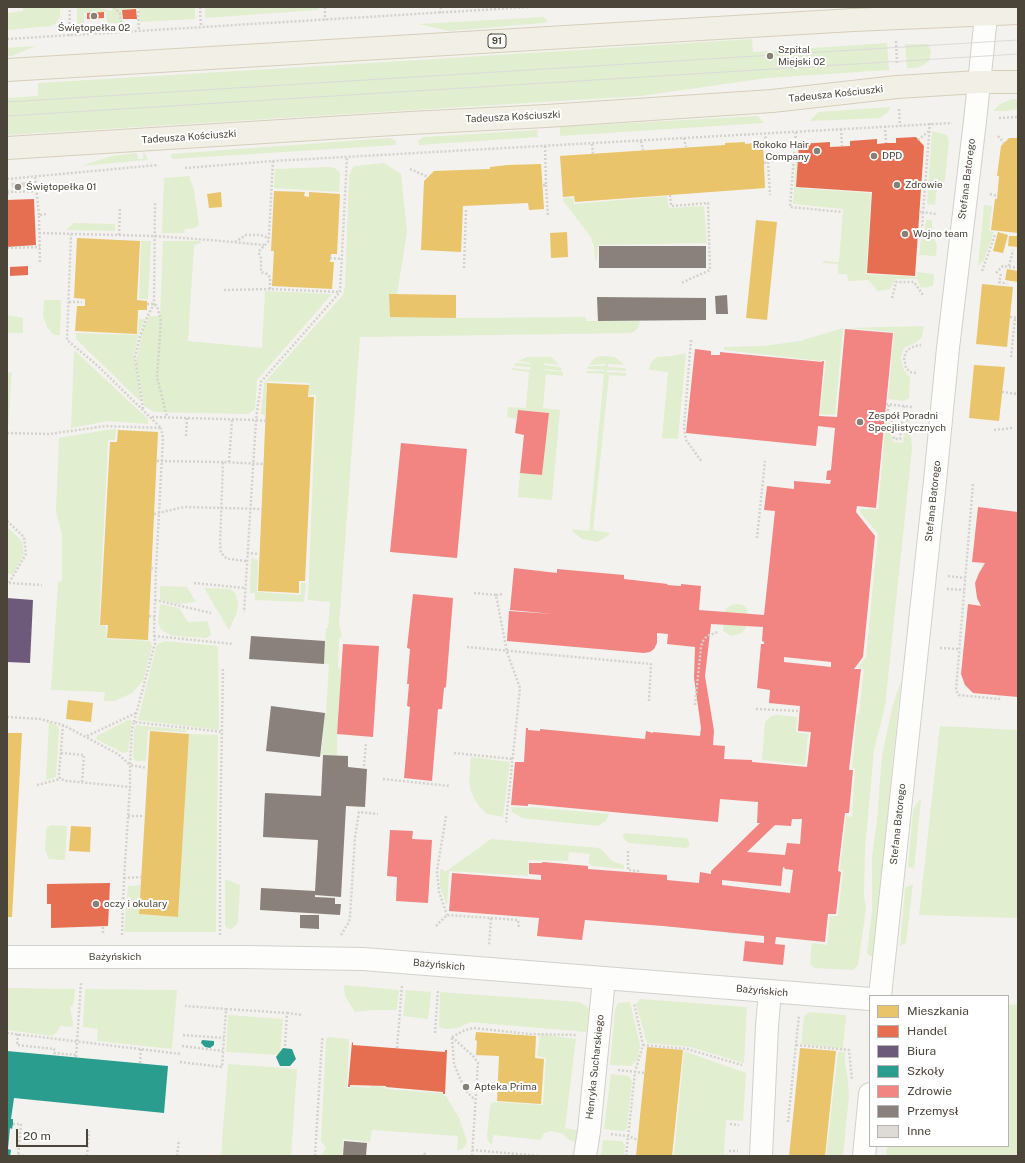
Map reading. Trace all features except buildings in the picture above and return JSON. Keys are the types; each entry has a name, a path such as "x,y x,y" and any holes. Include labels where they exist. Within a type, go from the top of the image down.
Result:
{"main road":[{"name":"91","path":"7,70 853,14 986,11 1018,13"},
{"name":"Tadeusza Kościuszki","path":"7,148 546,116 772,101 897,88 978,82 1018,82"}],"street":[{"name":"Stefana Batorego","path":"880,995 948,348 975,121 986,11"},
{"name":"Bażyńskich","path":"7,957 244,957 363,959 869,999"},
{"name":"Henryka Sucharskiego","path":"585,1156 589,1131 604,979"},
{"path":"761,1156 770,991"},
{"path":"864,1156 869,1104"}],"path":[{"path":"69,36 70,7"},
{"path":"114,7 120,14 122,32"},
{"path":"200,7 201,27"},
{"path":"325,7 325,20"},
{"path":"440,13 441,7"},
{"path":"7,39 530,7"},
{"path":"138,11 139,31"},
{"path":"185,168 272,161 592,144 975,121"},
{"path":"918,234 921,235 922,231 930,123"},
{"path":"885,126 886,143"},
{"path":"841,129 842,146"},
{"path":"918,140 930,131"},
{"path":"796,132 790,207 842,212"},
{"path":"995,133 1004,143"},
{"path":"765,134 766,162 770,194"},
{"path":"684,138 686,147"},
{"path":"641,141 642,150"},
{"path":"592,144 593,154"},
{"path":"545,146 548,216"},
{"path":"244,612 252,464 261,382 340,292 347,157"},
{"path":"270,289 270,277 267,274 263,274 261,270 261,258 259,251 269,238 272,161"},
{"path":"7,179 158,165"},
{"path":"410,169 428,177"},
{"path":"35,177 40,262"},
{"path":"7,189 8,198"},
{"path":"7,192 36,191"},
{"path":"670,195 671,206 708,203 710,270 681,283"},
{"path":"143,409 135,358 140,336 147,317 154,304 155,203"},
{"path":"464,268 466,208"},
{"path":"119,235 120,209"},
{"path":"919,212 936,214"},
{"path":"38,215 48,214"},
{"path":"39,233 155,236 235,242 264,246"},
{"path":"71,234 68,340 99,366 151,417 161,428 163,438 156,568 155,643 132,729 122,936"},
{"path":"235,242 246,234 260,235 269,238"},
{"path":"982,271 995,235"},
{"path":"8,247 40,247"},
{"path":"1010,266 1013,250"},
{"path":"330,258 342,259"},
{"path":"996,273 1003,266 1018,268"},
{"path":"1001,274 999,282 1007,284"},
{"path":"892,298 896,282 914,282 923,295"},
{"path":"224,290 270,289 340,292"},
{"path":"69,302 82,302"},
{"path":"147,304 154,304"},
{"path":"154,304 157,306 161,321 157,377 167,418"},
{"path":"1010,317 1016,318 1011,357"},
{"path":"691,340 684,427 686,440 702,462"},
{"path":"916,373 910,372 906,368 904,358 909,349 922,345"},
{"path":"1002,392 1018,394"},
{"path":"904,406 900,440 894,439 891,415 887,415 888,405 904,406 912,407"},
{"path":"151,417 266,421"},
{"path":"186,436 187,418"},
{"path":"229,462 232,420"},
{"path":"7,432 54,434 106,426 161,428"},
{"path":"994,430 1013,428"},
{"path":"157,461 264,464"},
{"path":"757,538 765,461"},
{"path":"223,462 221,553 226,558 246,561"},
{"path":"973,484 955,686 959,695 999,699 999,695"},
{"path":"154,514 184,506 262,509"},
{"path":"7,521 24,537 26,554 8,583 42,585"},
{"path":"247,553 260,554"},
{"path":"151,568 156,568"},
{"path":"944,576 965,578"},
{"path":"194,583 245,588"},
{"path":"942,589 964,590"},
{"path":"474,593 504,594"},
{"path":"496,594 507,652 520,688 506,822"},
{"path":"155,600 211,613"},
{"path":"149,616 155,617"},
{"path":"695,705 700,647 702,641 707,636 718,632"},
{"path":"154,636 233,644"},
{"path":"467,647 507,652 651,664 649,701"},
{"path":"936,647 959,649"},
{"path":"220,937 223,669"},
{"path":"756,709 800,711"},
{"path":"87,736 137,712"},
{"path":"7,717 40,720 63,725 87,736 118,754 130,765 147,768"},
{"path":"134,722 223,732"},
{"path":"60,779 59,774 63,725"},
{"path":"364,766 366,743"},
{"path":"61,753 84,755 82,783"},
{"path":"454,753 513,758"},
{"path":"37,785 60,779 82,783 130,787"},
{"path":"383,780 450,786"},
{"path":"338,939 346,928 350,916 355,837 359,812 378,814"},
{"path":"128,816 144,816"},
{"path":"446,816 437,870 439,892 447,915"},
{"path":"628,851 628,870 638,872"},
{"path":"124,878 141,877"},
{"path":"436,926 447,915 518,920 519,929"},
{"path":"489,951 491,918"},
{"path":"103,926 103,936"},
{"path":"18,1034 17,1045 54,1049 54,1053 76,1056 81,983"},
{"path":"397,1048 402,986"},
{"path":"435,1033 438,992"},
{"path":"626,1156 635,1072 643,1045 632,997"},
{"path":"185,1006 303,1015"},
{"path":"180,1062 222,1067 226,1009"},
{"path":"285,1046 287,1013"},
{"path":"787,1128 799,1015"},
{"path":"452,1037 465,1030 473,1028 530,1034 598,1036"},
{"path":"7,1033 181,1054"},
{"path":"183,1035 224,1038"},
{"path":"315,1156 323,1036"},
{"path":"452,1037 473,1056 478,1063 472,1156"},
{"path":"452,1037 454,1064 465,1090 476,1100"},
{"path":"643,1045 687,1049 765,1073"},
{"path":"796,1045 849,1050"},
{"path":"182,1046 223,1051"},
{"path":"140,1063 141,1049"},
{"path":"13,1124 21,1124 18,1156 25,1156"},
{"path":"87,1156 89,1131"},
{"path":"177,1156 179,1140"},
{"path":"472,1150 540,1156"}],"green space":[{"path":"23,7 60,7 60,17 55,24 50,26 7,30 7,13 23,11"},
{"path":"77,7 93,7 112,11 112,7 195,7 195,19 140,22 139,9 122,10 123,23 107,23 106,12 84,13 84,25 81,25 78,24 77,20"},
{"path":"205,7 319,7 319,9 205,18"},
{"path":"543,17 547,22 449,31 419,24"},
{"path":"752,39 753,52 887,43 889,70 767,78 641,96 7,135 7,98 38,96 38,83"},
{"path":"905,44 928,44 931,52 929,61 916,68 907,68"},
{"path":"36,46 12,56 7,56 7,48"},
{"path":"1012,99 1018,99 1018,109 993,111 1000,104"},
{"path":"891,107 888,112 880,118 810,121 818,112"},
{"path":"758,116 764,123 560,136 560,127"},
{"path":"537,130 538,137 419,145 418,140 424,137"},
{"path":"932,131 947,135 949,141 945,179 944,183 938,188 935,205 927,204"},
{"path":"389,138 395,140 396,145 173,159 171,157 171,154"},
{"path":"797,144 796,188 871,193 866,274 917,277 918,272 934,274 933,286 921,288 917,279 896,279 890,289 878,291 868,280 848,281 847,274 838,274 838,264 823,263 823,261 839,262 843,209 793,204"},
{"path":"143,152 148,160 81,166 112,156 137,153 138,159 143,159"},
{"path":"384,163 401,174 407,232 397,294 456,318 586,317 586,321 640,321 638,328 632,333 360,337 339,625 342,636 339,639 338,668 341,669 337,756 321,755 326,713 329,664 324,664 326,628 328,628 330,602 308,600 316,395 309,395 309,383 267,381 265,415 261,414 264,383 343,295 345,287 349,176 353,167"},
{"path":"335,168 340,173 339,192 274,188 275,169"},
{"path":"189,176 194,190 199,225 195,228 185,229 184,233 162,233 164,178"},
{"path":"667,196 669,208 704,206 707,243 598,245 597,260 595,259 591,237 564,202 563,198 573,198 574,204"},
{"path":"984,205 992,206 989,231 994,232 983,262 981,262 978,267"},
{"path":"926,220 932,220 932,235 937,245 936,256 919,255 921,239 924,238"},
{"path":"74,223 115,224 115,231 66,230"},
{"path":"141,241 151,241 148,299 139,299"},
{"path":"163,241 200,241 201,243 194,245 188,341 262,348 265,291 332,294 257,380 255,409 248,414 154,412 144,406 136,362 142,331 149,316 160,316"},
{"path":"44,300 61,300 60,335 55,335 47,327 43,316"},
{"path":"7,315 23,318 23,333 7,333"},
{"path":"139,319 145,319 139,332 134,355 141,402 76,339 76,333 138,335"},
{"path":"924,326 922,337 917,342 904,348 902,353 901,358 904,370 910,378 909,398 904,401 888,399 894,332 848,328"},
{"path":"843,328 835,415 820,414 826,360 821,361 724,350 724,347 763,346 800,341"},
{"path":"74,350 148,419 148,424 108,421 71,428"},
{"path":"686,353 678,439 662,438 668,372 649,370 650,365 657,357"},
{"path":"601,356 614,357 618,359 624,365 608,364 608,367 625,368 626,371 607,370 607,372 626,373 626,376 609,375 593,530 610,533 608,536 597,542 582,539 573,532 572,529 589,531 604,374 586,373 586,371 604,371 587,369 588,366 605,366 605,364 589,365 595,358"},
{"path":"527,357 552,357 559,365 544,363 543,365 561,367 562,371 544,370 563,372 563,376 546,374 543,408 560,410 552,500 518,497 520,473 542,475 549,413 518,410 516,419 507,417 508,407 526,408 529,372 512,370 512,368 530,370 530,367 514,366 516,363 531,364 518,361"},
{"path":"12,372 8,427 7,427 7,373"},
{"path":"906,412 909,417 912,449 885,706 874,750 865,849 864,895 866,909 858,965 853,970 815,968 810,962 812,943 827,945 830,916 838,916 843,871 840,870 846,816 852,817 855,769 852,768 857,714 859,714 864,669 858,667 866,657 878,534 860,512 860,509 878,509 886,418 889,418 893,442 903,443"},
{"path":"116,429 115,440 108,440 99,625 106,626 107,639 149,641 152,647 143,681 132,693 115,701 104,701 105,692 51,690 58,583 62,580 62,535 56,512 59,438"},
{"path":"7,527 22,541 24,554 13,574 7,574"},
{"path":"251,558 258,560 257,592 301,595 301,583 306,583 304,602 255,600 255,593 250,593"},
{"path":"160,586 187,587 196,602 177,604 160,600"},
{"path":"204,588 230,589 236,594 238,606 236,615 229,630"},
{"path":"160,604 179,608 188,622 207,621 211,635 207,638 173,636 166,633 161,629 158,623"},
{"path":"737,604 746,607 748,617 746,628 740,634 731,636 723,631 725,610 731,605"},
{"path":"165,641 218,646 219,730 138,720 156,647 158,644"},
{"path":"901,681 873,956 870,956 867,953 872,911 872,856 877,820 882,755 893,704"},
{"path":"771,716 797,717 796,732 808,734 805,765 762,760 765,722"},
{"path":"130,719 132,721 128,752 123,753 96,739 97,736"},
{"path":"49,722 58,726 59,730 56,777 46,780"},
{"path":"136,725 188,730 185,732 148,730 146,761 136,761 133,757 134,730"},
{"path":"940,726 1018,730 1018,918 919,915"},
{"path":"189,734 218,735 216,932 124,932 128,886 140,885 139,914 178,917"},
{"path":"471,757 510,762 503,817 487,814 478,805 471,792 469,780"},
{"path":"919,800 921,800 914,869 908,866 913,810"},
{"path":"511,807 530,807 609,814 606,821 598,826 522,818 512,812"},
{"path":"51,825 67,826 65,860 49,859 45,849 46,829"},
{"path":"625,833 686,838 688,839 689,846 686,848 629,843 623,838"},
{"path":"491,839 600,848 612,861 624,865 624,869 591,866 591,864 588,863 590,854 569,852 568,861 528,860 528,876 449,871 447,906 440,887 440,869 444,870 445,872"},
{"path":"225,879 240,885 238,923 232,929 228,929 225,926"},
{"path":"913,884 906,943 900,946 905,888"},
{"path":"344,985 399,990 397,1010 355,1012 345,996"},
{"path":"7,988 75,989 74,1003 70,1008 73,1027 60,1026 57,1032 52,1036 7,1030"},
{"path":"85,989 177,990 172,1049 97,1041 98,1029 83,1027"},
{"path":"406,990 431,992 428,1019 403,1016"},
{"path":"440,992 579,1002 588,1007 589,1010 586,1032 470,1022 458,1028 446,1029 439,1027"},
{"path":"640,999 747,1007 744,1063 690,1047 647,1043 636,1004"},
{"path":"630,1002 640,1045 638,1059 631,1066 610,1065 615,1010 618,1003"},
{"path":"1018,1004 1018,1156 886,1156 887,1147 1009,1147 1009,1005"},
{"path":"810,1012 846,1015 843,1049 801,1044 804,1016"},
{"path":"228,1015 283,1019 280,1055 226,1052"},
{"path":"540,1034 576,1039 565,1128 581,1131 580,1143 569,1140 563,1134 551,1131 544,1133 541,1140 493,1135 492,1145 488,1141 487,1136 491,1104 494,1102 543,1105 546,1058 537,1056"},
{"path":"328,1037 349,1039 347,1088 351,1088 351,1086 370,1088 371,1086 385,1087 386,1089 441,1093 446,1096 459,1118 467,1141 464,1148 457,1151 458,1136 372,1130 370,1142 343,1139 342,1156 321,1156 326,1148 321,1141 326,1040"},
{"path":"684,1051 746,1073 743,1121 726,1120 724,1154 740,1156 674,1156"},
{"path":"838,1052 845,1052 849,1096 843,1156 826,1156"},
{"path":"228,1064 297,1069 291,1156 221,1156"},
{"path":"611,1074 629,1076 632,1081 627,1128 623,1131 604,1129"},
{"path":"603,1140 622,1141 625,1145 624,1156 601,1156"}],"tram line":[{"path":"7,102 1018,40"},
{"path":"7,116 1018,54"}],"place":[{"name":"Świętopełka 02","path":"94,16"},
{"name":"Szpital Miejski 02","path":"770,56"},
{"name":"Rokoko Hair Company","path":"817,151"},
{"name":"DPD","path":"874,156"},
{"name":"Zdrowie","path":"897,185"},
{"name":"Świętopełka 01","path":"18,187"},
{"name":"Wojno team","path":"905,234"},
{"name":"Zespół Poradni Specjlistycznych","path":"860,422"},
{"name":"oczy i okulary","path":"96,904"},
{"name":"Apteka Prima","path":"466,1087"}]}
